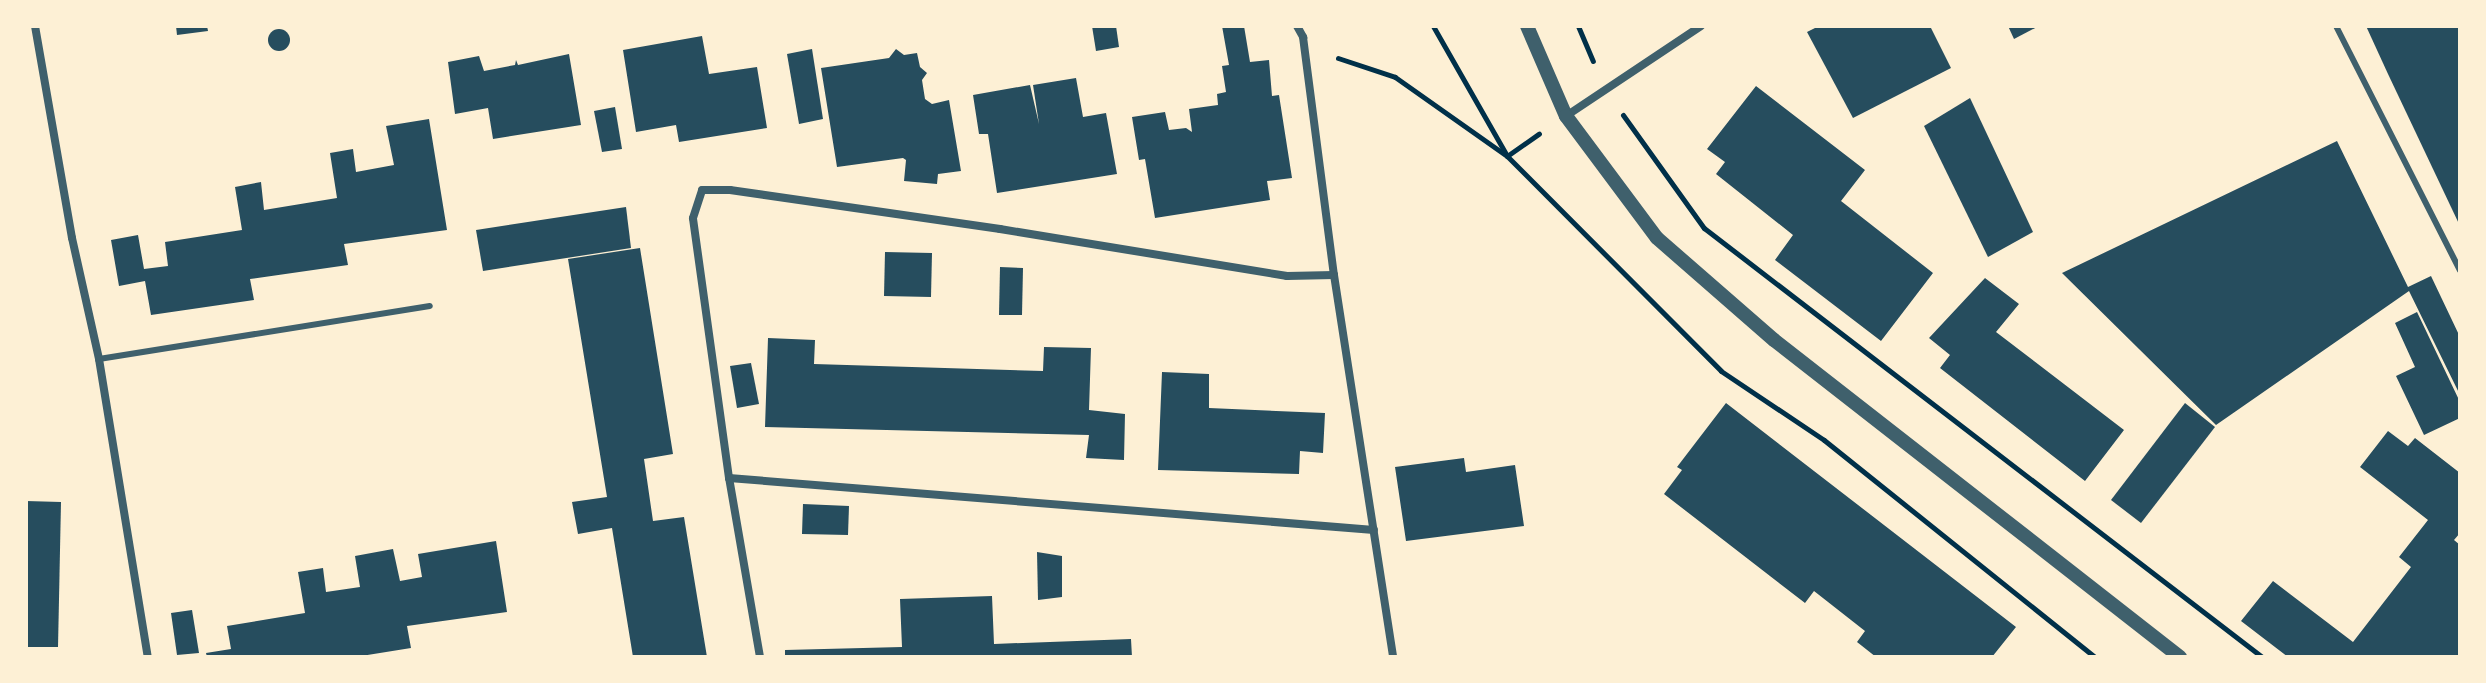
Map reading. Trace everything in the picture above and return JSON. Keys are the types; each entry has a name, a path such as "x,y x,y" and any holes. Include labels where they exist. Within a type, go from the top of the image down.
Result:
{"street":[{"path":"35,26 72,238 99,359 148,657"},
{"path":"1297,26 1303,37 1334,275 1393,657"},
{"path":"1527,26 1566,116 1657,238 1774,340 2180,657"},
{"path":"1566,116 1701,26"},
{"path":"760,657 729,478 693,218 702,190 775,196 1287,276 1334,275"},
{"path":"729,478 1374,530"}],"lane":[{"path":"2336,26 2460,270"},
{"path":"99,359 430,306"}],"path":[{"path":"1433,26 1507,156"},
{"path":"1303,37 1344,61 1395,77 1507,156 1721,371 1824,440 2095,657"},
{"path":"1607,89 1653,160 1704,228 2262,657"}],"building":[{"path":"176,26 207,26 208,31 177,35"},
{"path":"1092,26 1116,26 1119,47 1096,51"},
{"path":"1222,26 1244,26 1250,62 1269,60 1272,96 1279,95 1292,178 1267,181 1270,200 1155,218 1145,159 1139,160 1132,117 1165,112 1169,130 1186,128 1192,132 1189,109 1218,105 1217,94 1226,92 1222,66 1229,65"},
{"path":"1819,26 1930,26 1951,68 1853,118 1807,32"},
{"path":"2008,26 2039,26 2014,39"},
{"path":"2366,26 2460,26 2460,226 2388,74"},
{"path":"279,29 290,40 279,51 268,40"},
{"path":"702,36 709,74 757,67 767,128 679,142 676,125 636,132 623,50"},
{"path":"812,49 823,119 799,124 787,54"},
{"path":"896,49 904,55 917,53 920,67 927,73 922,80 925,99 932,104 949,100 961,171 938,174 937,184 904,181 906,160 903,158 837,167 821,68 889,58"},
{"path":"569,54 581,125 493,139 488,108 455,114 448,62 479,56 484,71 515,65 516,60 518,65"},
{"path":"1076,78 1083,117 1106,113 1117,174 997,193 988,134 979,134 973,95 1030,85 1039,124 1033,85"},
{"path":"1756,86 1865,170 1841,201 1933,273 1881,341 1775,260 1793,235 1716,174 1725,162 1707,149"},
{"path":"1970,98 2033,232 1988,257 1924,126"},
{"path":"615,107 622,149 602,152 594,111"},
{"path":"429,119 447,230 344,244 348,265 250,279 254,300 151,315 145,281 119,286 111,240 138,235 144,269 168,266 165,242 242,230 235,187 261,182 264,210 337,198 330,153 353,149 356,172 394,165 386,126"},
{"path":"2337,141 2408,287 2431,276 2460,337 2460,395 2409,291 2216,425 2062,273"},
{"path":"626,207 631,248 483,271 476,230"},
{"path":"640,248 673,454 644,459 653,521 684,517 707,657 633,657 612,528 578,534 572,502 607,497 568,259"},
{"path":"885,252 932,253 931,297 884,296"},
{"path":"1000,267 1023,268 1022,315 999,315"},
{"path":"1985,278 2019,304 1996,332 2124,430 2085,481 1940,368 1950,355 1929,338"},
{"path":"2417,312 2460,402 2460,418 2424,435 2396,376 2415,367 2395,323"},
{"path":"768,338 815,340 814,364 1043,371 1044,347 1091,348 1089,410 1125,414 1124,460 1086,458 1089,435 765,427"},
{"path":"751,363 759,404 737,408 730,366"},
{"path":"1162,372 1209,374 1209,408 1325,413 1323,453 1300,451 1299,474 1158,470"},
{"path":"1726,403 2016,627 1992,657 1876,657 1857,642 1865,631 1814,591 1805,603 1664,494 1682,470 1677,467"},
{"path":"2185,403 2215,427 2141,523 2111,500"},
{"path":"2388,431 2408,446 2415,438 2460,473 2460,533 2454,540 2460,545 2460,657 2288,657 2241,621 2273,581 2353,642 2411,567 2399,557 2428,520 2360,467"},
{"path":"1464,458 1466,472 1515,465 1524,526 1406,541 1395,467"},
{"path":"26,501 61,502 58,647 26,647"},
{"path":"803,504 849,506 848,535 802,534"},
{"path":"496,541 507,612 407,626 411,648 355,657 207,657 206,653 231,649 227,626 305,613 298,572 323,568 326,592 360,587 355,556 393,549 400,581 422,577 418,554"},
{"path":"1037,552 1062,556 1062,597 1038,600"},
{"path":"992,596 994,644 1131,639 1132,657 785,657 785,650 902,647 900,599"},
{"path":"192,610 199,653 177,655 171,613"}]}
